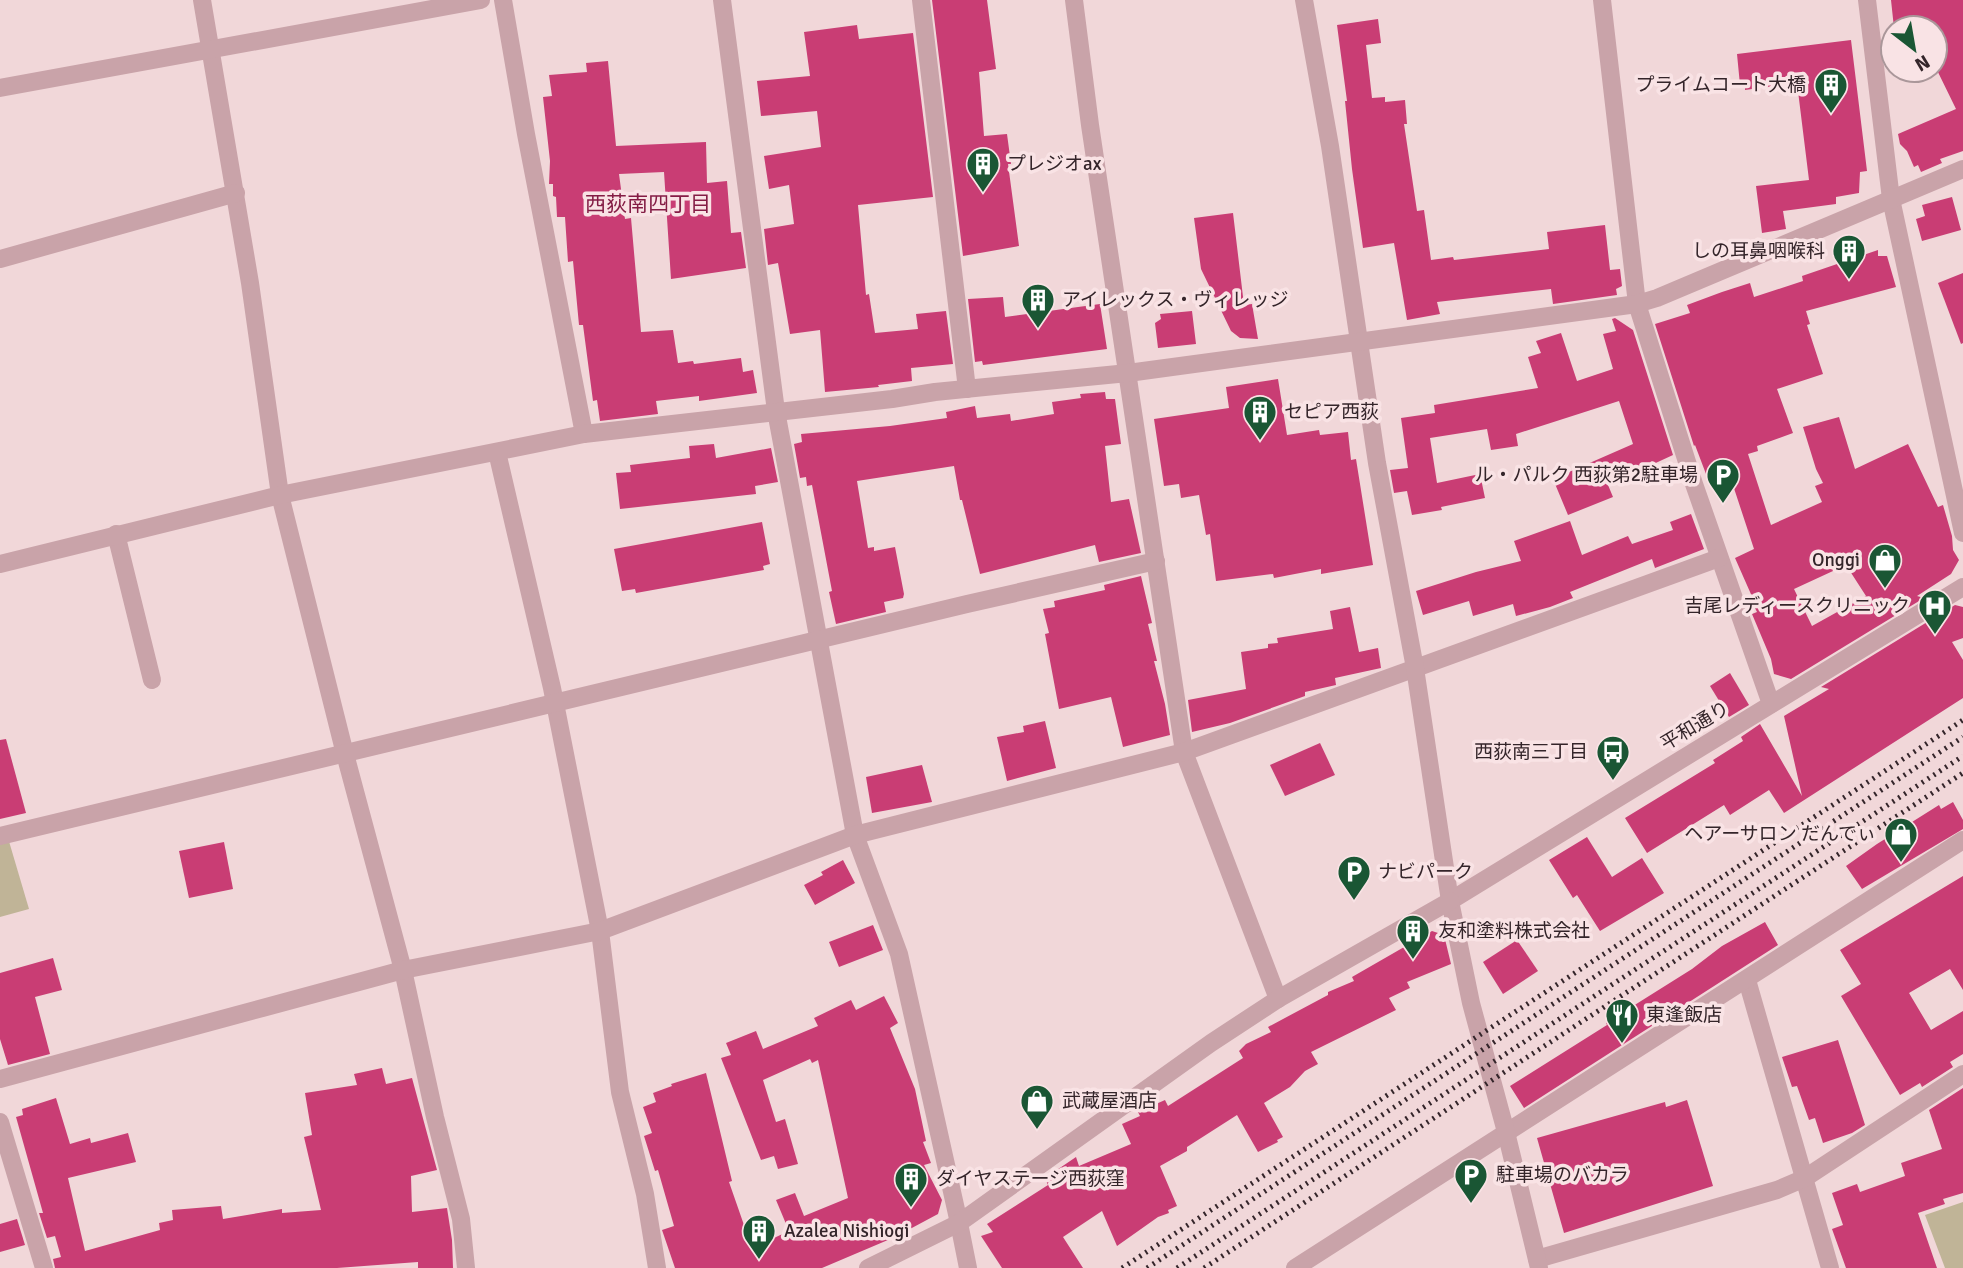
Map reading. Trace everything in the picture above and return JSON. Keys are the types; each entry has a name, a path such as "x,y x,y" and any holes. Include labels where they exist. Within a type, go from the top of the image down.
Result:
{"street":[{"path":"202,0 236,192 280,495 403,970 435,1117 461,1219 466,1268"},
{"path":"0,88 481,0"},
{"path":"503,0 584,434"},
{"path":"722,0 776,411 855,835 899,954 968,1268"},
{"path":"921,0 967,389"},
{"path":"1074,0 1184,752 1278,999"},
{"path":"1304,0 1377,463 1415,668 1450,901 1471,1003 1538,1264 1777,1190 1805,1178 1963,1074"},
{"path":"1601,0 1637,304 1719,558 1771,704"},
{"path":"1867,0 1891,200 1963,533"},
{"path":"0,564 280,495 584,434 1128,373 1637,304 1657,298 1963,169"},
{"path":"0,259 236,192"},
{"path":"497,452 555,703 600,931 620,1092 645,1194 657,1268"},
{"path":"116,534 152,680"},
{"path":"0,1079 403,970 600,931 855,835 1184,752 1719,558"},
{"path":"0,836 1156,561"},
{"name":"平和通り","path":"868,1268 959,1223 1211,1043 1278,999 1450,901 1963,587"},
{"path":"1295,1268 1963,840"},
{"path":"1747,980 1830,1268"},
{"path":"0,1122 44,1268"}],"shaded area":[{"path":"8,838 29,909 0,917 0,841"},
{"path":"1963,1202 1963,1268 1945,1268 1925,1215"}],"building":[{"path":"932,0 987,0 996,69 979,72 984,136 1007,134 1011,164 1008,164 1019,246 963,256"},
{"path":"1891,0 1963,0 1963,151 1940,159 1942,163 1921,172 1918,165 1914,167 1907,151 1900,144 1898,134 1956,109 1944,84 1949,84 1949,14 1892,14"},
{"path":"1378,19 1381,43 1366,45 1372,98 1385,97 1385,102 1405,100 1407,124 1404,124 1417,211 1424,210 1431,260 1453,257 1454,260 1549,249 1547,232 1605,225 1610,270 1620,269 1622,286 1616,289 1617,295 1553,304 1551,289 1437,302 1440,314 1407,320 1394,243 1363,248 1337,25"},
{"path":"857,25 859,39 913,33 933,197 858,205 866,295 869,294 875,333 918,329 916,314 946,311 953,364 911,368 912,381 825,392 820,330 790,334 778,263 768,265 764,229 794,224 789,185 769,189 764,156 821,147 817,111 761,116 757,81 810,76 804,32"},
{"name":"プライムコート大橋","path":"1851,40 1867,171 1860,172 1859,193 1836,197 1836,204 1783,211 1786,229 1762,233 1756,186 1809,180 1797,83 1745,90 1745,85 1740,85 1737,54"},
{"path":"608,61 616,146 706,142 707,183 727,181 731,233 741,232 746,268 671,279 664,172 619,174 625,219 631,218 641,332 673,330 678,363 693,361 694,364 741,358 743,372 753,370 757,393 699,401 699,396 656,401 658,414 600,421 597,400 593,401 583,325 579,325 573,261 568,262 565,217 557,217 553,184 549,184 550,161 543,97 552,96 549,75 587,72 586,63"},
{"path":"1952,197 1961,230 1922,241 1916,219 1925,216 1922,205"},
{"path":"1233,213 1244,305 1252,304 1258,339 1240,338 1231,331 1201,269 1194,218"},
{"path":"1878,250 1878,256 1887,256 1896,287 1806,311 1810,324 1807,325 1823,374 1777,389 1793,433 1757,446 1758,451 1748,454 1771,525 1822,502 1815,486 1823,483 1803,427 1839,417 1855,469 1908,444 1938,507 1943,505 1953,550 1959,560 1951,574 1917,596 1924,598 1791,679 1774,674 1771,659 1752,614 1757,612 1752,602 1754,601 1735,558 1754,549 1727,467 1706,474 1694,446 1655,324 1690,313 1687,305 1722,292 1750,283 1754,297 1803,281 1802,276","holes":["1846,565 1866,596 1812,626 1794,589"]},
{"path":"1963,273 1963,343 1961,344 1938,283"},
{"name":"アイレックス・ヴィレッジ","path":"1003,297 1005,317 1100,304 1107,349 983,365 982,361 975,362 968,299"},
{"path":"1192,311 1196,344 1158,348 1155,323 1161,319 1160,314"},
{"path":"1615,318 1633,330 1673,455 1608,485 1613,497 1568,515 1553,479 1633,444 1619,401 1516,434 1518,446 1491,450 1487,429 1430,438 1437,483 1480,474 1485,498 1412,515 1407,491 1394,493 1390,470 1408,468 1401,418 1435,413 1434,405 1538,388 1528,357 1541,353 1536,341 1561,333 1577,381 1613,369 1603,334 1616,331 1612,319"},
{"path":"1278,379 1287,435 1319,430 1320,435 1348,432 1351,460 1356,459 1373,565 1321,574 1321,569 1274,578 1273,574 1216,581 1210,534 1206,535 1199,495 1181,498 1179,484 1164,486 1154,419 1229,408 1226,387"},
{"path":"1105,392 1106,399 1115,399 1121,444 1105,446 1111,502 1129,499 1141,553 1099,562 1095,545 980,574 960,500 954,466 857,481 868,548 874,547 874,551 895,547 904,594 903,598 884,602 886,612 836,624 812,485 807,486 806,477 800,478 794,444 802,442 801,434 947,418 946,412 975,406 977,418 1010,414 1011,421 1054,414 1052,402 1081,398 1080,394"},
{"path":"714,444 716,458 771,448 778,482 755,486 756,494 620,509 616,473 631,472 630,465 690,458 689,446"},
{"path":"1691,514 1704,549 1655,568 1652,559 1570,592 1573,598 1516,616 1513,604 1473,616 1469,601 1423,615 1416,591 1521,561 1514,541 1570,521 1582,555 1628,536 1632,544 1673,530 1670,522"},
{"path":"762,522 770,564 763,566 764,570 636,593 635,589 622,591 614,549"},
{"path":"1141,576 1152,623 1148,624 1157,661 1154,661 1170,735 1123,747 1111,697 1059,709 1045,634 1049,633 1043,609 1055,607 1054,601 1105,590 1104,585"},
{"path":"1955,605 1963,607 1963,638 1952,642 1963,660 1963,698 1784,813 1769,790 1730,815 1724,805 1647,853 1625,818 1715,763 1713,760 1743,741 1741,737 1760,724 1802,796 1784,716 1829,689 1821,687"},
{"path":"1350,607 1359,652 1378,648 1381,668 1335,678 1336,685 1305,692 1305,696 1230,723 1192,732 1188,700 1246,689 1241,652 1268,648 1268,644 1278,643 1277,638 1333,629 1330,611"},
{"path":"1730,673 1749,705 1729,717 1710,686"},
{"path":"1045,721 1056,768 1007,781 997,737 1024,732 1023,726"},
{"path":"6,739 26,813 0,819 0,740"},
{"path":"1320,743 1335,775 1285,796 1270,765"},
{"path":"922,765 932,802 872,813 866,777"},
{"path":"1953,802 1963,820 1963,829 1862,889 1846,866 1939,805 1941,809"},
{"path":"1587,837 1612,877 1642,858 1664,893 1600,931 1577,895 1573,898 1549,860"},
{"path":"224,842 233,889 189,898 179,851"},
{"path":"843,860 855,883 815,905 804,885"},
{"path":"1963,876 1963,990 1950,969 1909,993 1931,1030 1963,1011 1963,1054 1950,1062 1953,1067 1922,1087 1920,1083 1900,1095 1841,996 1861,984 1840,950"},
{"path":"1765,922 1778,945 1524,1108 1510,1086 1692,969 1722,946"},
{"path":"873,925 883,950 839,967 829,942"},
{"path":"1432,931 1444,935 1451,964 1407,982 1410,988 1389,998 1396,1010 1311,1052 1318,1064 1305,1071 1290,1087 1264,1103 1283,1137 1277,1140 1278,1142 1258,1152 1237,1115 1187,1147 1187,1151 1160,1166 1177,1206 1168,1210 1169,1213 1158,1217 1117,1246 1102,1211 1063,1237 1083,1268 1002,1268 981,1236 993,1232 987,1224 1048,1185 1045,1178 1076,1157 1079,1166 1131,1144 1122,1124 1140,1116 1138,1112 1165,1100 1168,1106 1243,1058 1239,1051 1246,1044 1271,1032 1268,1027 1328,995 1328,992 1354,981 1352,977"},
{"path":"1517,940 1538,971 1503,994 1483,962"},
{"path":"53,958 62,990 35,997 50,1054 8,1065 0,1039 0,973"},
{"path":"884,996 898,1023 890,1028 915,1089 926,1141 923,1142 931,1163 924,1165 942,1200 938,1214 895,1237 822,1268 675,1268 662,1230 674,1226 658,1170 655,1171 644,1136 652,1133 643,1107 656,1102 653,1093 706,1073 732,1181 729,1182 752,1248 789,1231 776,1200 795,1193 804,1216 848,1198 818,1060 812,1063 810,1059 763,1080 776,1122 785,1119 798,1164 778,1169 774,1156 761,1160 721,1058 731,1055 726,1043 756,1031 763,1049 818,1026 814,1018 851,1000 856,1010"},
{"path":"1838,1040 1865,1125 1852,1133 1823,1143 1815,1118 1809,1120 1797,1086 1792,1087 1782,1057"},
{"path":"382,1068 386,1084 412,1078 437,1170 411,1176 412,1212 447,1208 453,1268 418,1268 418,1262 337,1268 55,1268 53,1259 61,1257 55,1236 47,1238 39,1213 43,1213 16,1117 23,1115 22,1109 56,1098 70,1144 90,1138 91,1143 128,1133 136,1162 68,1178 85,1251 160,1230 159,1223 173,1220 172,1210 221,1206 223,1219 282,1209 282,1213 321,1210 304,1137 312,1135 305,1093 357,1085 354,1074"},
{"path":"1963,1088 1963,1193 1943,1199 1945,1204 1918,1213 1937,1268 1846,1268 1832,1229 1843,1225 1832,1193 1857,1184 1860,1192 1905,1176 1901,1163 1942,1149 1929,1110"},
{"path":"1687,1100 1713,1186 1564,1233 1537,1138 1665,1102 1666,1107"},
{"path":"17,1219 25,1245 0,1252 0,1224"}],"railway":[{"path":"1122,1268 1963,720"},
{"path":"1147,1268 1963,737"},
{"path":"1177,1268 1963,756"},
{"path":"1204,1268 1963,773"}],"place":[{"name":"プライムコート大橋","path":"1831,115"},
{"name":"プレジオax","path":"983,194"},
{"name":"しの耳鼻咽喉科","path":"1849,281"},
{"name":"アイレックス・ヴィレッジ","path":"1038,330"},
{"name":"セピア西荻","path":"1260,442"},
{"name":"ル・パルク 西荻第2駐車場","path":"1723,505"},
{"name":"Onggi","path":"1885,590"},
{"name":"吉尾レディースクリニック","path":"1935,636"},
{"name":"西荻南三丁目","path":"1613,782"},
{"name":"ヘアーサロン だんでぃ","path":"1901,864"},
{"name":"ナビパーク","path":"1354,902"},
{"name":"友和塗料株式会社","path":"1413,961"},
{"name":"東逢飯店","path":"1622,1045"},
{"name":"武蔵屋酒店","path":"1037,1131"},
{"name":"駐車場のバカラ","path":"1471,1205"},
{"name":"ダイヤステージ西荻窪","path":"911,1209"},
{"name":"Azalea Nishiogi","path":"759,1261"}],"district":[{"name":"西荻南四丁目","path":"648,204"}]}
